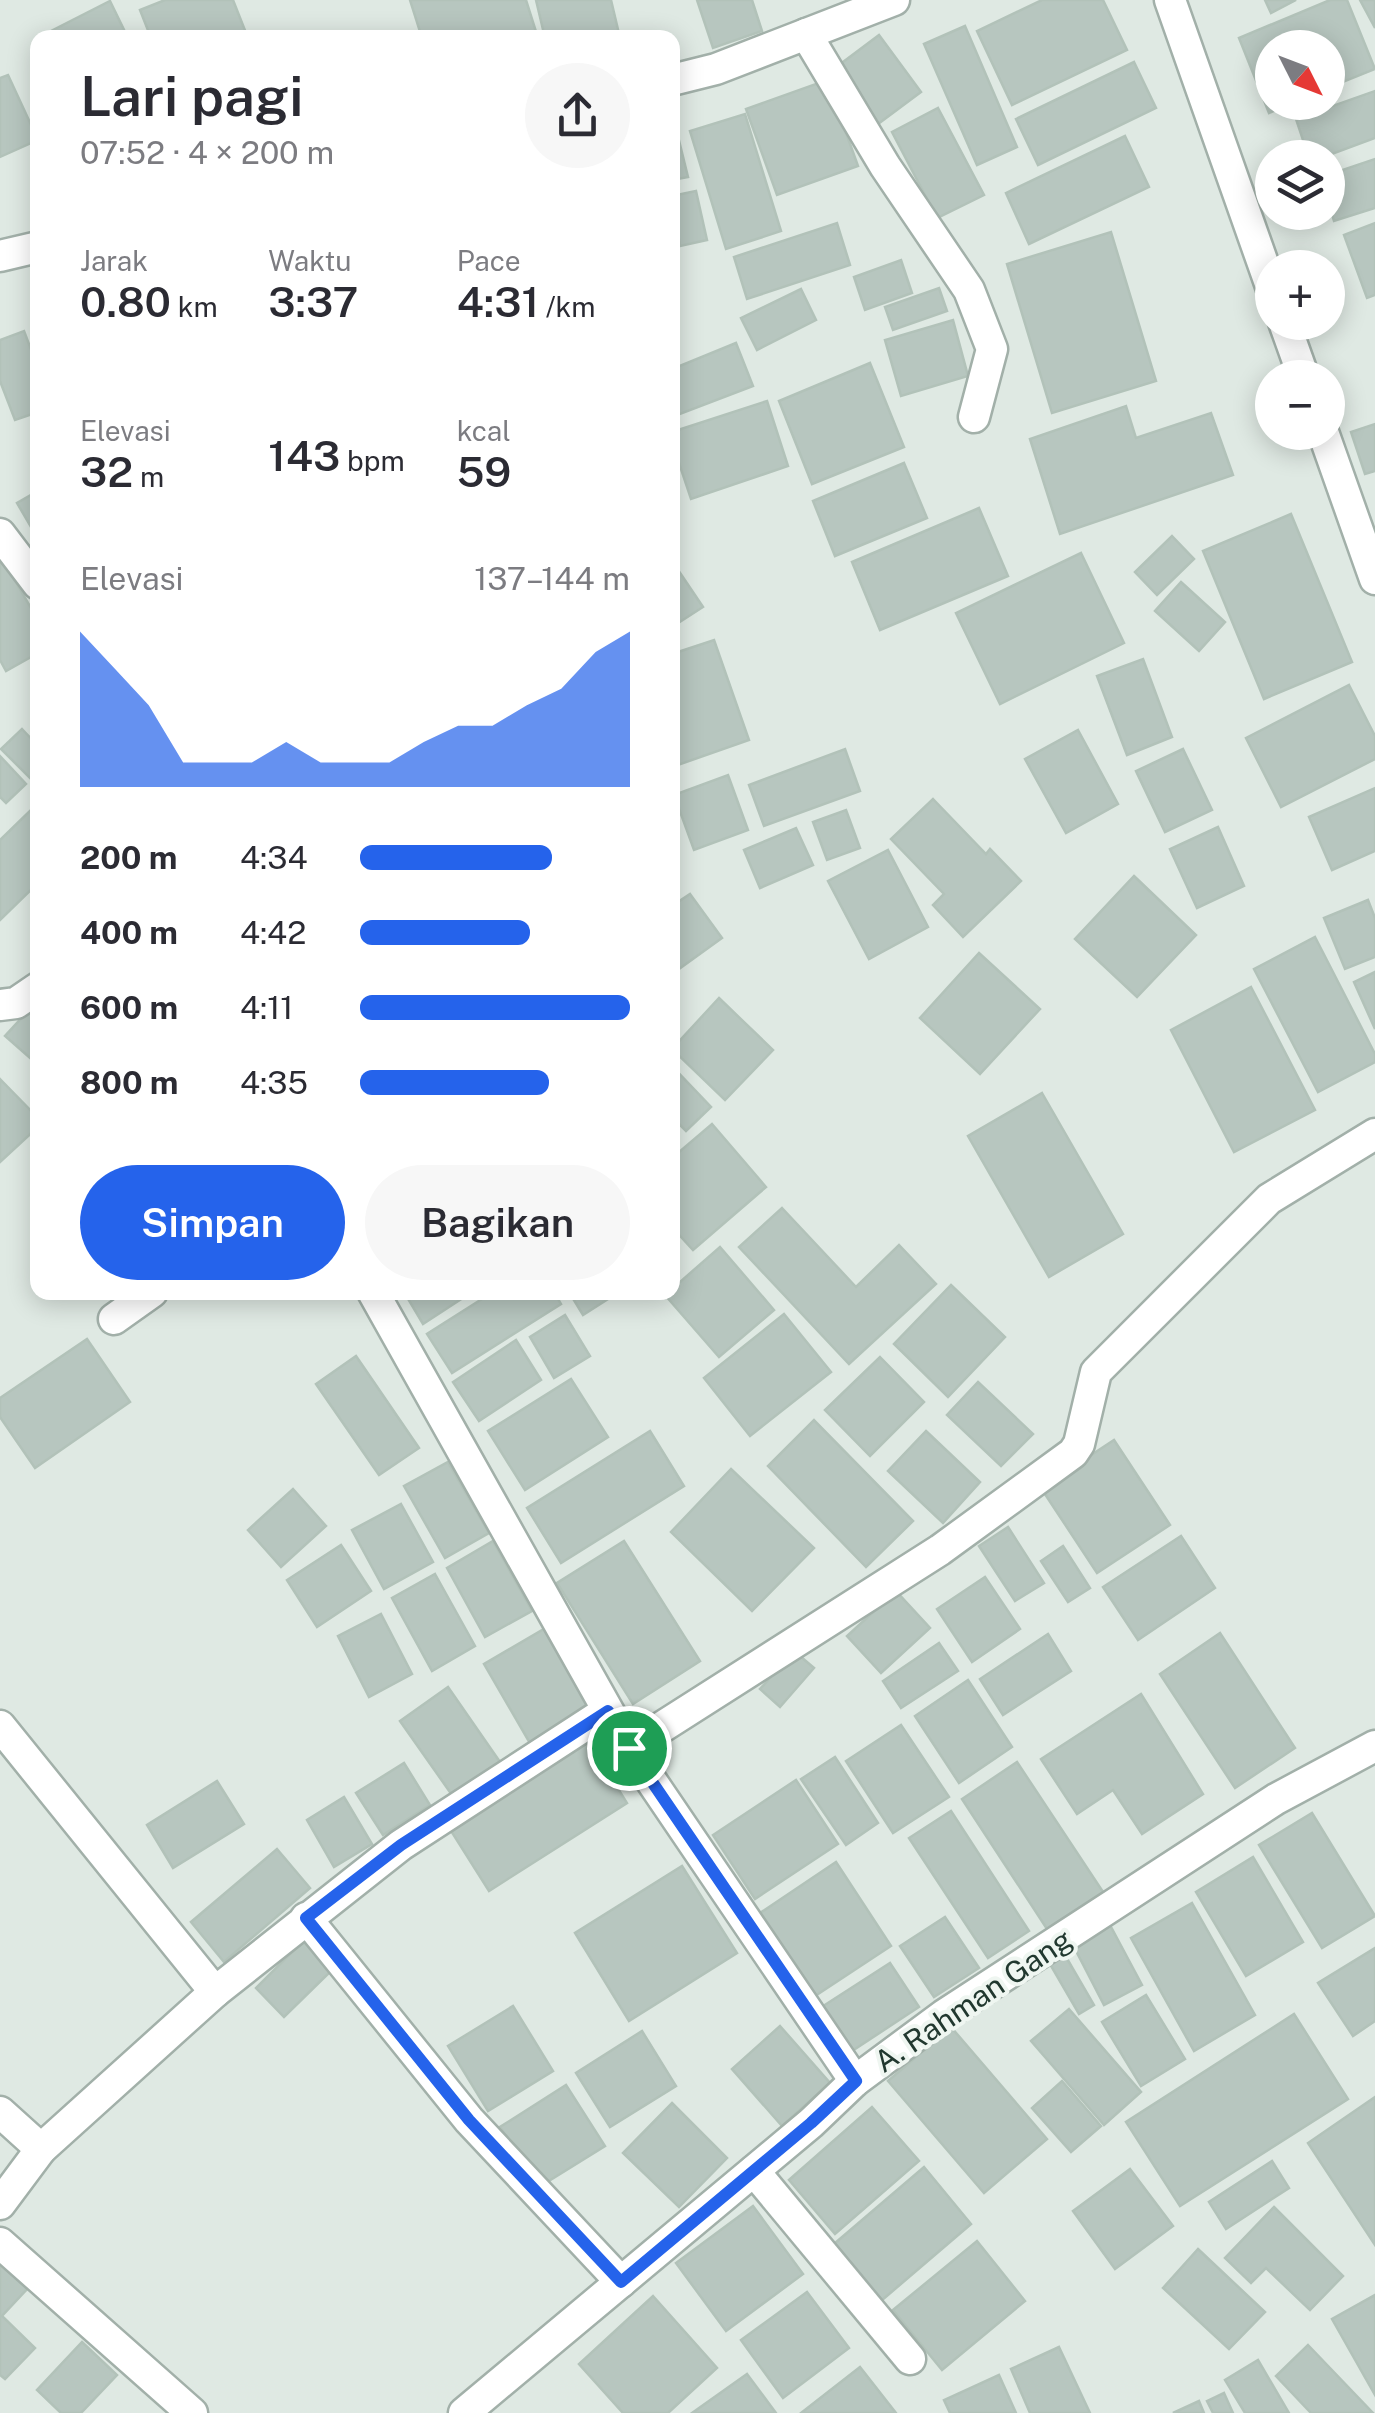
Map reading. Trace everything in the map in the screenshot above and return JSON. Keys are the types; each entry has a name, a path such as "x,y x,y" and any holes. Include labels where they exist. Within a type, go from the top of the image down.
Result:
{"street":[{"path":"680,78 716,69 894,0"},
{"path":"1170,0 1258,250"},
{"path":"806,34 885,166 969,290 992,350 974,417"},
{"path":"0,256 30,248"},
{"path":"1329,450 1375,579"},
{"path":"0,534 30,573"},
{"path":"0,1005 16,1003 30,993"},
{"path":"629,1748 940,1550 1073,1454 1078,1448 1096,1372 1269,1199 1375,1134"},
{"path":"114,1319 141,1300"},
{"path":"378,1300 629,1748 856,2081"},
{"path":"0,2204 40,2149 215,1992 306,1918 401,1845 608,1711"},
{"path":"0,1726 215,1992"},
{"name":"A. Rahman Gang","path":"464,2413 856,2081 944,2016 1276,1799 1375,1746"},
{"path":"306,1918 469,2120 621,2282"},
{"path":"0,2112 40,2149"},
{"path":"754,2171 910,2359"},
{"path":"0,2243 192,2413"}],"building":[{"path":"165,0 233,0 245,30 148,30 140,10"},
{"path":"410,0 526,0 535,30 419,30"},
{"path":"536,0 611,0 618,30 543,30"},
{"path":"697,0 752,0 762,31 713,48"},
{"path":"1042,0 1103,0 1127,50 1012,105 977,31"},
{"path":"1265,0 1296,0 1271,13"},
{"path":"1330,0 1347,0 1375,69 1345,81 1345,30 1258,30"},
{"path":"1360,0 1375,0 1375,28"},
{"path":"110,1 124,30 53,30"},
{"path":"965,26 1017,147 977,165 924,44"},
{"path":"1255,31 1255,78 1239,38"},
{"path":"879,35 921,92 878,124 835,68"},
{"path":"1134,62 1156,108 1038,165 1016,119"},
{"path":"8,75 30,123 30,144 0,157 0,78"},
{"path":"827,80 858,166 777,195 746,109"},
{"path":"1375,91 1375,138 1345,149 1345,140 1303,140 1296,120 1345,120 1345,102"},
{"path":"938,108 984,195 937,218 892,132"},
{"path":"745,114 781,231 726,249 690,131"},
{"path":"1125,136 1149,187 1029,244 1006,193"},
{"path":"680,144 688,177 680,178"},
{"path":"1375,159 1375,208 1345,218 1345,169"},
{"path":"696,191 707,240 680,246 680,194"},
{"path":"837,223 850,265 747,299 734,257"},
{"path":"1375,223 1375,295 1367,298 1344,235"},
{"path":"1111,232 1156,381 1052,413 1007,264"},
{"path":"901,260 912,293 865,310 854,277"},
{"path":"939,288 947,311 893,330 885,307"},
{"path":"801,289 816,320 757,350 741,318"},
{"path":"953,320 968,376 901,396 885,340"},
{"path":"24,331 30,347 30,415 15,420 0,381 0,340"},
{"path":"736,343 753,386 680,414 680,366"},
{"path":"870,363 904,447 812,484 779,401"},
{"path":"767,401 788,466 691,499 680,466 680,429"},
{"path":"1126,406 1136,438 1211,413 1233,475 1060,534 1030,439"},
{"path":"1375,424 1375,471 1365,474 1351,432"},
{"path":"904,463 927,518 835,556 813,501"},
{"path":"30,496 30,525 17,503"},
{"path":"979,508 1008,576 880,630 852,562"},
{"path":"1291,514 1352,662 1264,699 1203,551"},
{"path":"1172,536 1194,559 1157,595 1135,572"},
{"path":"1081,553 1124,643 1000,704 956,613"},
{"path":"0,555 30,606 30,658 6,671 0,660"},
{"path":"680,573 703,607 680,622"},
{"path":"1181,582 1225,622 1199,651 1155,611"},
{"path":"714,640 749,740 680,764 680,651"},
{"path":"1143,659 1172,737 1127,755 1097,676"},
{"path":"1349,685 1375,736 1375,759 1281,807 1246,738"},
{"path":"22,729 30,738 30,778 1,749"},
{"path":"1078,730 1118,804 1066,833 1025,759"},
{"path":"845,749 860,791 764,826 749,785"},
{"path":"1183,749 1212,810 1165,832 1136,771"},
{"path":"0,756 26,784 6,803 0,797"},
{"path":"728,775 748,830 694,850 680,812 680,793"},
{"path":"1375,788 1375,851 1332,870 1309,817"},
{"path":"933,799 986,854 990,849 1021,881 963,937 933,905 944,894 891,839"},
{"path":"846,810 860,848 827,860 813,822"},
{"path":"30,811 30,891 0,920 0,840"},
{"path":"1218,827 1244,886 1197,908 1170,849"},
{"path":"796,828 813,865 760,888 744,850"},
{"path":"888,850 928,927 869,959 828,881"},
{"path":"1134,876 1196,935 1137,997 1075,939"},
{"path":"690,894 722,938 680,968 680,901"},
{"path":"1368,900 1375,918 1375,957 1345,969 1324,918"},
{"path":"1315,937 1375,1054 1375,1062 1318,1092 1254,969"},
{"path":"979,953 1040,1009 980,1074 920,1018"},
{"path":"1375,972 1375,1029 1354,982"},
{"path":"1251,987 1315,1110 1234,1152 1171,1030"},
{"path":"719,998 773,1050 725,1100 680,1057 680,1040"},
{"path":"30,1009 30,1058 5,1036"},
{"path":"680,1074 711,1107 686,1131 680,1125"},
{"path":"0,1079 30,1110 30,1134 0,1162"},
{"path":"1042,1093 1123,1234 1049,1277 968,1136"},
{"path":"712,1124 766,1187 693,1250 680,1236 680,1151"},
{"path":"782,1208 856,1287 899,1245 936,1284 849,1364 739,1247"},
{"path":"720,1247 774,1310 719,1357 669,1300 680,1300 680,1282"},
{"path":"951,1285 1005,1337 948,1397 894,1344"},
{"path":"409,1300 460,1300 423,1324"},
{"path":"480,1300 559,1300 561,1304 452,1373 427,1334"},
{"path":"574,1300 606,1300 583,1315"},
{"path":"784,1314 831,1372 750,1436 704,1378"},
{"path":"565,1315 590,1356 554,1378 530,1337"},
{"path":"87,1339 130,1402 35,1468 0,1417 0,1398"},
{"path":"516,1340 541,1380 479,1421 453,1382"},
{"path":"356,1356 419,1448 379,1475 316,1384"},
{"path":"880,1357 924,1402 870,1456 825,1410"},
{"path":"571,1379 608,1437 525,1490 488,1431"},
{"path":"978,1382 1033,1434 1001,1466 947,1415"},
{"path":"814,1420 913,1521 866,1567 768,1466"},
{"path":"650,1431 684,1486 561,1563 527,1508"},
{"path":"926,1431 980,1482 943,1523 888,1471"},
{"path":"1114,1440 1170,1525 1097,1573 1041,1488"},
{"path":"448,1462 489,1533 445,1558 404,1486"},
{"path":"731,1469 814,1548 752,1611 671,1532"},
{"path":"293,1489 326,1526 281,1567 248,1530"},
{"path":"401,1504 433,1562 384,1589 352,1530"},
{"path":"1008,1527 1044,1583 1015,1601 979,1546"},
{"path":"1181,1536 1215,1588 1138,1640 1103,1587"},
{"path":"493,1541 532,1611 485,1637 447,1568"},
{"path":"624,1541 700,1661 633,1704 557,1583"},
{"path":"341,1545 371,1591 317,1627 287,1580"},
{"path":"1063,1546 1090,1588 1068,1602 1041,1561"},
{"path":"435,1574 475,1646 432,1671 392,1598"},
{"path":"985,1577 1020,1629 972,1662 937,1609"},
{"path":"896,1591 930,1628 881,1673 847,1636"},
{"path":"381,1614 412,1674 369,1697 338,1636"},
{"path":"549,1626 596,1707 531,1745 484,1664"},
{"path":"1220,1633 1295,1748 1235,1788 1160,1674"},
{"path":"1048,1634 1071,1671 1003,1715 980,1679"},
{"path":"939,1643 958,1671 901,1708 883,1681"},
{"path":"794,1651 814,1668 780,1707 760,1689"},
{"path":"968,1680 1012,1747 959,1783 915,1716"},
{"path":"448,1687 500,1762 452,1795 400,1721"},
{"path":"1141,1694 1203,1794 1142,1834 1113,1790 1077,1814 1041,1759"},
{"path":"901,1725 949,1797 893,1833 846,1761"},
{"path":"585,1736 627,1803 489,1891 446,1823"},
{"path":"835,1757 878,1823 846,1845 801,1779"},
{"path":"1017,1762 1103,1892 1047,1929 962,1799"},
{"path":"404,1763 430,1805 383,1835 356,1793"},
{"path":"796,1780 838,1844 755,1899 713,1835"},
{"path":"217,1781 244,1824 173,1868 147,1825"},
{"path":"344,1797 372,1844 334,1867 307,1820"},
{"path":"951,1811 1029,1931 988,1958 909,1838"},
{"path":"1312,1813 1375,1916 1322,1948 1259,1845"},
{"path":"277,1849 310,1888 224,1962 191,1922"},
{"path":"1253,1857 1303,1942 1246,1976 1196,1892"},
{"path":"836,1862 891,1946 812,1998 757,1915"},
{"path":"682,1866 737,1953 629,2021 575,1933"},
{"path":"1192,1903 1255,2015 1194,2051 1131,1938"},
{"path":"945,1917 979,1968 934,1997 900,1946"},
{"path":"1110,1925 1142,1985 1104,2005 1073,1945"},
{"path":"303,1941 331,1971 284,2017 256,1988"},
{"path":"1375,1948 1375,2021 1353,2036 1318,1983"},
{"path":"1062,1950 1094,2005 1079,2014 1047,1959"},
{"path":"890,1963 919,2007 849,2053 820,2008"},
{"path":"1146,1995 1185,2059 1141,2086 1102,2022"},
{"path":"513,2006 553,2071 488,2111 448,2046"},
{"path":"1069,2009 1141,2092 1104,2125 1031,2041"},
{"path":"1294,2014 1348,2099 1180,2206 1126,2122"},
{"path":"780,2026 830,2083 782,2126 732,2069"},
{"path":"951,2027 1047,2139 984,2193 888,2081"},
{"path":"642,2031 676,2086 610,2127 576,2073"},
{"path":"1062,2081 1101,2126 1071,2152 1032,2108"},
{"path":"566,2085 605,2146 539,2187 500,2127"},
{"path":"1375,2097 1375,2245 1308,2143"},
{"path":"672,2103 727,2158 679,2207 623,2153"},
{"path":"872,2107 919,2161 835,2234 789,2180"},
{"path":"1272,2161 1289,2188 1226,2229 1209,2202"},
{"path":"924,2167 971,2224 881,2301 834,2244"},
{"path":"1130,2169 1173,2226 1115,2269 1073,2211"},
{"path":"753,2206 803,2274 726,2331 676,2263"},
{"path":"1274,2207 1343,2276 1310,2310 1266,2268 1251,2283 1225,2258"},
{"path":"977,2241 1025,2301 942,2370 893,2310"},
{"path":"1198,2249 1265,2312 1229,2349 1163,2288"},
{"path":"0,2256 30,2286 2,2316 35,2348 5,2379 0,2375"},
{"path":"807,2292 849,2348 783,2398 741,2340"},
{"path":"1375,2295 1375,2395 1332,2319"},
{"path":"653,2296 717,2368 668,2413 623,2413 579,2364"},
{"path":"82,2342 117,2375 81,2413 61,2413 37,2390"},
{"path":"1308,2345 1373,2413 1311,2413 1276,2376"},
{"path":"1059,2347 1090,2413 1030,2413 1011,2369"},
{"path":"1258,2360 1289,2413 1245,2413 1225,2380"},
{"path":"860,2367 896,2413 801,2413"},
{"path":"747,2374 776,2413 692,2413"},
{"path":"999,2375 1016,2413 950,2413 944,2400"},
{"path":"1224,2393 1233,2413 1213,2413 1207,2401"},
{"path":"1199,2401 1204,2413 1173,2413"}],"route":[{"path":"608,1711 629,1748 856,2081 621,2282 469,2120 306,1918 401,1845 608,1711"}]}
